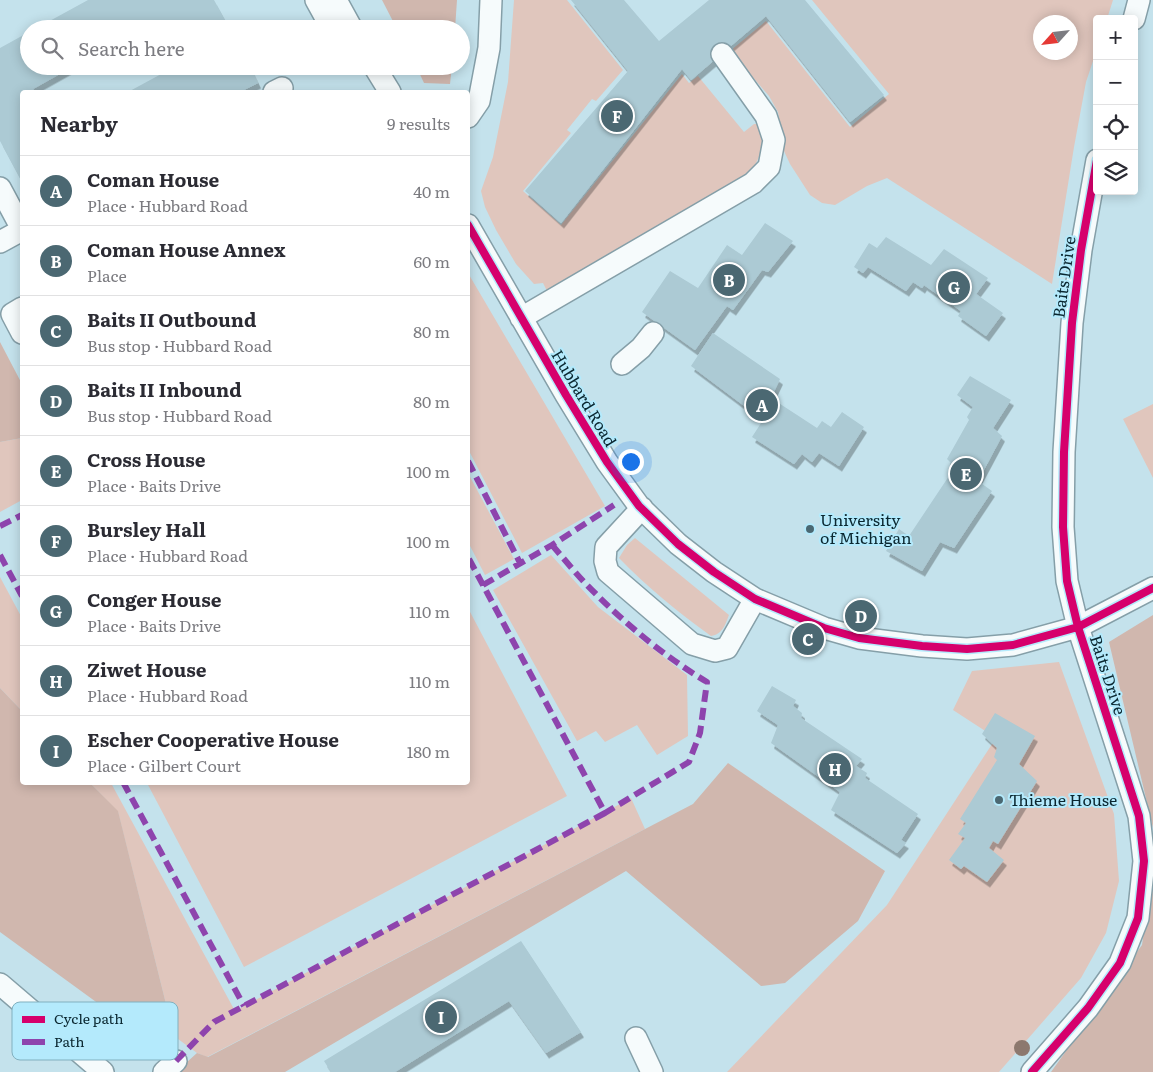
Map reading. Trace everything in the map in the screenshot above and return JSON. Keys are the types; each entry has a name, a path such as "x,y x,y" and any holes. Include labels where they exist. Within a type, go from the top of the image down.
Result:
{"street":[{"path":"316,0 327,20"},
{"path":"336,0 347,20"},
{"path":"470,114 479,101 490,48 491,0"},
{"path":"1135,15 1140,0"},
{"path":"522,318 753,183 769,166 774,140 766,116 722,54"},
{"path":"379,75 389,90"},
{"name":"Baits Drive","path":"1032,1072 1088,1008 1120,963 1138,918 1144,861 1139,816 1078,627 1067,581 1063,527 1064,452 1072,323 1081,250 1093,182"},
{"path":"0,188 20,225"},
{"name":"Hubbard Road","path":"470,228 607,462 642,508 678,544 714,572 755,598 824,628 859,638 922,646 967,649 1013,644 1078,627 1153,588"},
{"path":"0,242 20,230"},
{"path":"20,309 12,314 20,329"},
{"path":"622,364 642,348 653,332"},
{"path":"642,508 606,547 605,561 608,572 692,644 715,651 727,648 755,598"},
{"path":"0,984 20,1002"},
{"path":"636,1038 652,1072"},
{"path":"85,1060 96,1070"}],"shaded area":[{"path":"382,0 457,0 456,20 392,20"},
{"path":"514,0 567,0 623,70 596,101 592,99 567,130 571,133 523,191 561,225 682,74 689,83 698,76 744,132 754,124 759,124 762,138 759,158 748,176 547,291 543,283 534,284 516,264 496,230 485,207 481,191 493,157 508,82"},
{"path":"812,0 1113,0 1108,15 1093,15 1093,61 1086,82 1074,147 1052,284 887,178 867,186 835,205 822,203 810,195 784,151 778,112 769,96 730,51 766,21 850,127 889,94"},
{"path":"420,75 451,75 450,84 424,83"},
{"path":"470,276 605,506 522,553 470,453"},
{"path":"0,342 20,380 20,438 0,442"},
{"path":"1153,404 1153,478 1123,419"},
{"path":"20,438 20,501 0,512 0,442"},
{"path":"470,477 514,559 485,575 470,546"},
{"path":"635,538 729,615 721,631 711,636 664,599 619,558 627,545"},
{"path":"551,555 598,607 687,675 688,736 657,755 637,725 605,742 596,731 577,741 493,590"},
{"path":"0,577 20,614 20,709 0,688"},
{"path":"470,612 567,796 244,967 148,785 470,785"},
{"path":"1153,615 1153,828 1109,642"},
{"path":"1059,662 1114,814 1119,881 1106,933 1081,978 999,1072 727,1072 887,905 996,738 953,710 972,671"},
{"path":"0,688 20,709 20,785 92,785 118,811 166,1002 96,1002 0,932"},
{"path":"728,763 885,871 858,921 785,983 761,986 626,871 285,1072 176,1072 197,1053 208,1057 693,804"},
{"path":"92,785 112,785 235,1011 631,798 645,829 207,1057 197,1053 178,1039 178,1002 166,1002 118,812"},
{"path":"1153,869 1153,1072 1051,1072 1142,945"}],"building":[{"path":"88,0 214,0 225,20 159,20 51,20"},
{"path":"571,0 624,0 659,41 709,0 805,0 884,95 850,122 766,16 691,80 682,69 561,223 525,191 628,71"},
{"path":"20,37 20,75 58,75 34,90 20,90 20,178 0,141 0,48"},
{"path":"159,75 254,75 258,83 244,90 132,90"},
{"path":"765,223 793,241 768,272 762,270 733,310 727,306 695,350 642,312 670,271 698,288 727,245 742,255"},
{"path":"886,237 931,265 944,249 988,278 976,294 1003,313 986,336 958,316 961,311 924,285 922,288 913,282 906,291 868,267 863,273 854,267 869,243 877,248"},
{"path":"713,333 780,379 771,398 817,428 822,421 831,427 842,412 864,427 839,466 819,453 812,462 802,454 794,464 752,437 763,420 691,366"},
{"path":"970,376 1011,400 993,428 1002,436 978,481 992,491 954,548 940,542 922,571 886,551 899,529 909,536 955,467 947,459 969,420 967,417 973,407 957,395"},
{"path":"772,686 796,700 793,706 802,713 801,718 862,759 856,766 867,773 865,778 918,814 901,840 906,843 897,853 831,810 840,792 771,743 778,725 757,711"},
{"name":"Thieme House","path":"995,713 1035,736 1019,764 1037,781 998,844 993,841 989,848 1004,860 987,882 964,866 961,869 949,860 965,838 958,834 966,823 960,819 997,760 994,757 997,748 982,734"},
{"path":"521,941 581,1032 546,1053 509,1001 395,1072 331,1072 324,1061"}],"marked path":[{"path":"470,465 520,563"},
{"path":"483,585 552,545 614,505"},
{"path":"0,526 20,516"},
{"path":"552,545 584,582 622,618 663,652 707,682 700,733 689,762 605,813"},
{"path":"0,555 20,592"},
{"path":"178,1059 214,1022 605,813 470,561"},
{"path":"125,785 244,1006"}],"cycle path":[{"path":"1032,1072 1088,1008 1120,963 1138,918 1144,861 1139,816 1078,627 1067,581 1063,527 1064,452 1072,323 1081,250 1093,182"},
{"path":"470,228 566,395 607,462 639,506 678,544 714,572 755,599 824,628 859,638 922,646 967,649 1013,645 1078,627 1153,588"}],"place":[{"name":"Bursley Hall","path":"617,116"},
{"name":"Coman House Annex","path":"729,280"},
{"name":"Conger House","path":"954,287"},
{"name":"Coman House","path":"762,405"},
{"name":"Cross House","path":"966,474"},
{"name":"University of Michigan","path":"810,529"},
{"name":"Baits II Inbound","path":"861,616"},
{"name":"Baits II Outbound","path":"808,639"},
{"name":"Ziwet House","path":"835,769"},
{"name":"Thieme House","path":"999,800"},
{"name":"Escher Cooperative House","path":"441,1017"}]}
